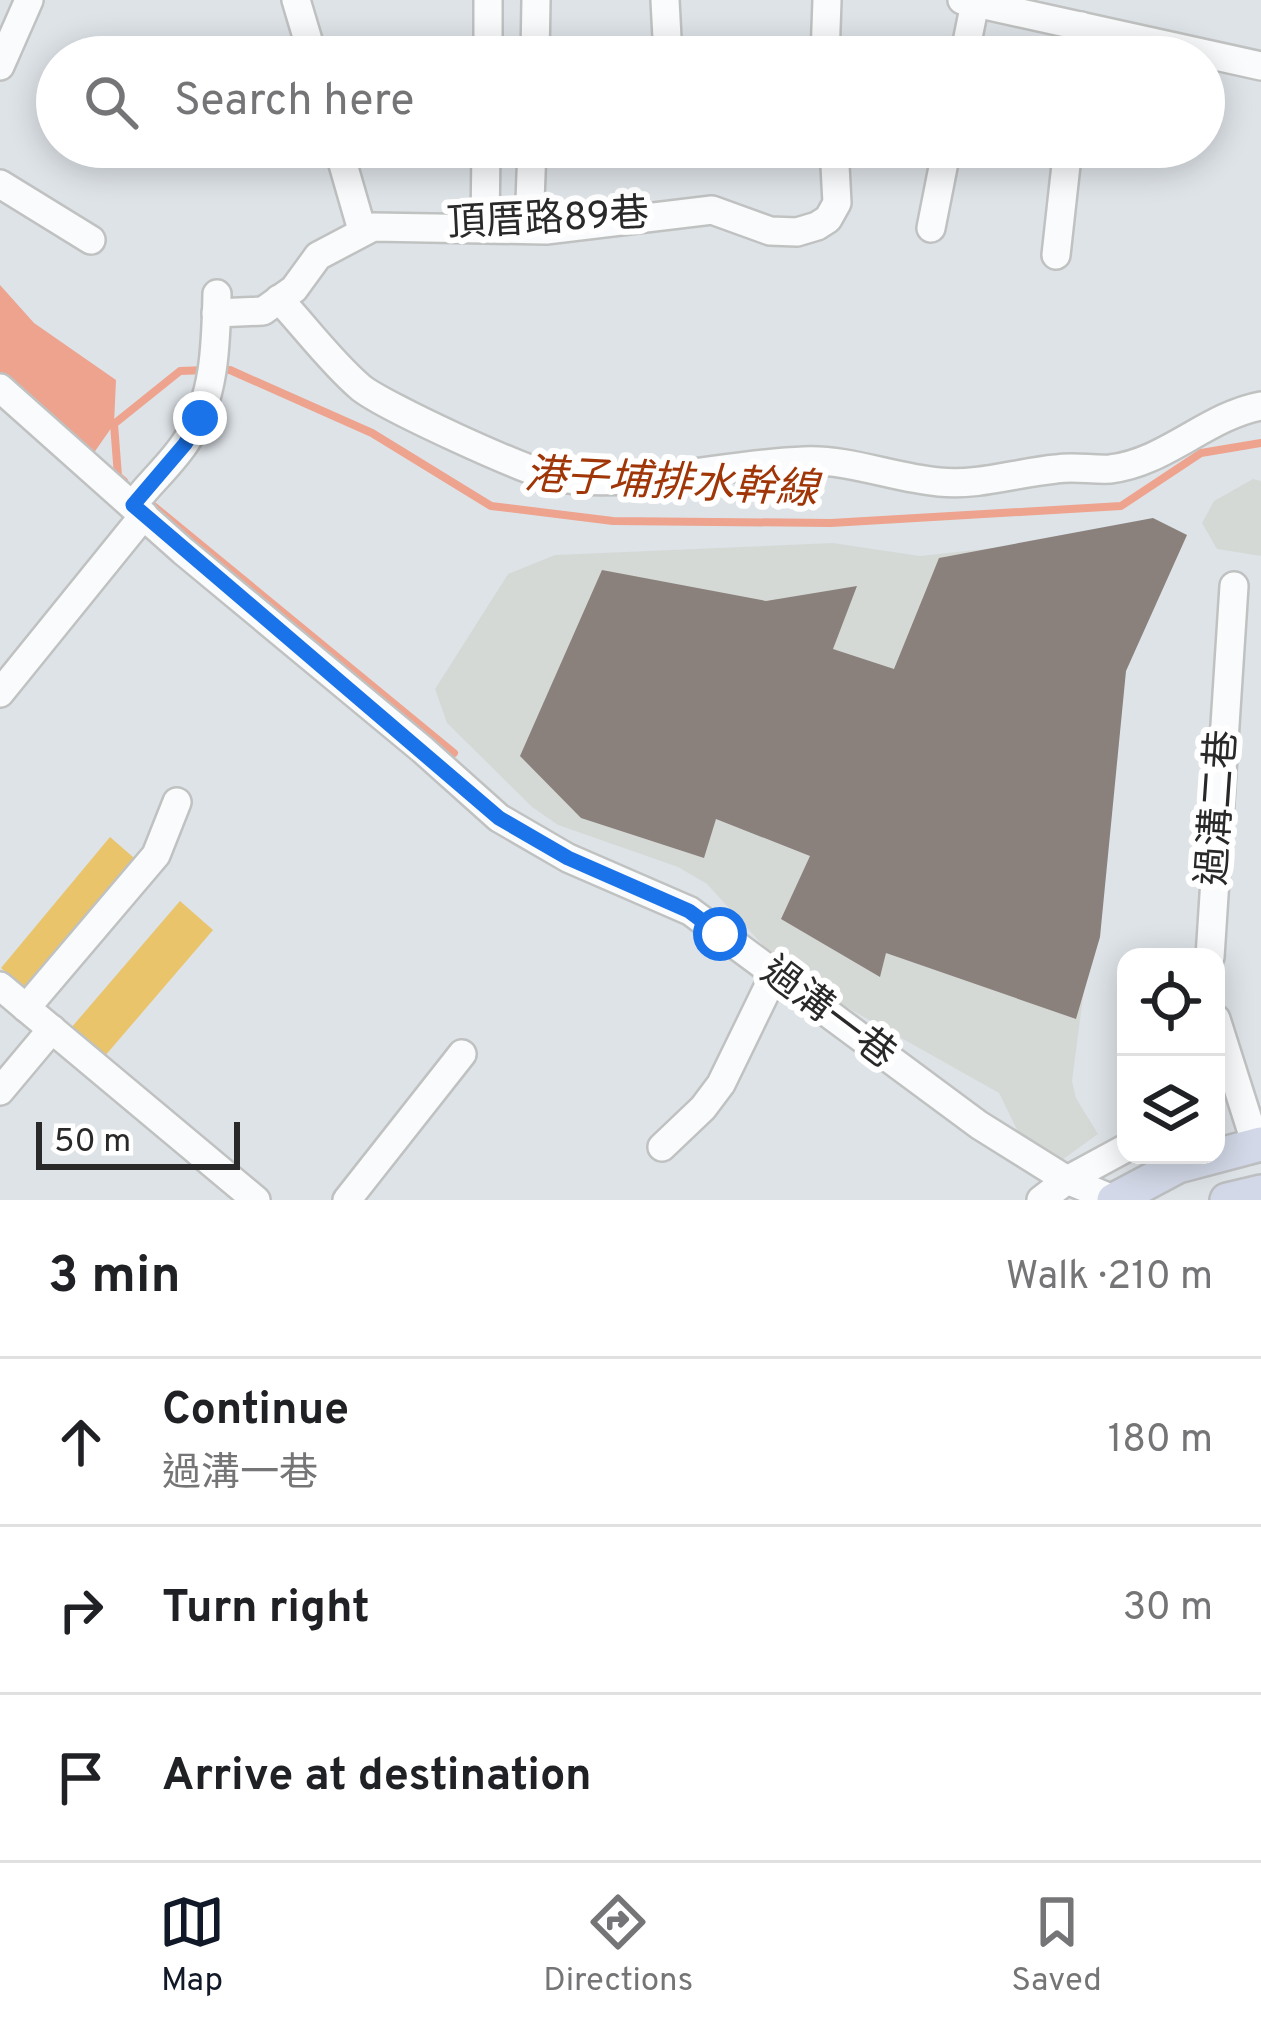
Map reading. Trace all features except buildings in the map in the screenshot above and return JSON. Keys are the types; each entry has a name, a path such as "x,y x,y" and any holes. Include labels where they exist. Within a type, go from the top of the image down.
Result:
{"main road":[{"path":"1115,1200 1178,1166 1258,1145"},
{"path":"1227,1200 1261,1192"}],"street":[{"path":"0,66 29,0"},
{"path":"296,0 307,36"},
{"path":"488,0 488,36"},
{"path":"535,36 536,0"},
{"path":"665,0 667,36"},
{"path":"826,36 827,0"},
{"path":"966,36 969,1 1126,36"},
{"path":"1080,36 1081,26"},
{"path":"1225,58 1261,66"},
{"path":"0,693 200,418 216,315 263,311 294,289 318,256 362,230 344,168"},
{"path":"485,228 486,168"},
{"path":"529,229 531,168"},
{"name":"頂厝路89巷","path":"362,230 529,229 712,210 770,231 797,232 829,219 837,203 835,168"},
{"path":"931,228 943,168"},
{"path":"1056,255 1066,168"},
{"path":"0,184 91,240"},
{"path":"279,299 362,390 527,470 558,478 658,476 803,461 844,462 878,473 940,482 985,483 1018,473 1071,467 1112,469 1148,458 1239,410 1261,406"},
{"name":"過溝一巷","path":"0,388 499,818 568,858 689,911 979,1125 1067,1180 1115,1200"},
{"name":"過溝二巷","path":"1211,948 1234,586"},
{"path":"26,1008 156,855 177,802"},
{"path":"662,1148 704,1108 721,1084 774,975"},
{"path":"0,986 256,1200"},
{"path":"0,1091 52,1029"},
{"path":"1225,1040 1252,1102 1258,1145"},
{"path":"347,1200 462,1054"},
{"path":"1041,1200 1117,1153"}],"shaded area":[{"path":"0,285 34,323 116,380 114,424 91,457 0,385"},
{"path":"1253,479 1261,481 1261,556 1217,549 1202,523 1214,501"},
{"path":"1175,528 1130,639 1072,1081 1076,1098 1098,1134 1051,1168 1026,1148 999,1093 791,976 707,884 678,867 558,825 532,807 447,723 435,689 508,574 555,555 833,543 920,556"}],"waterway":[{"name":"港子埔排水幹線","path":"124,481 118,476 114,424 180,371 206,370"},
{"name":"港子埔排水幹線","path":"221,370 372,433 491,506 613,521 831,523 1121,506 1201,453 1261,443"},
{"path":"145,499 454,753"}],"route":[{"path":"200,418 185,444 133,505 499,818 568,858 689,911 720,934"}]}
